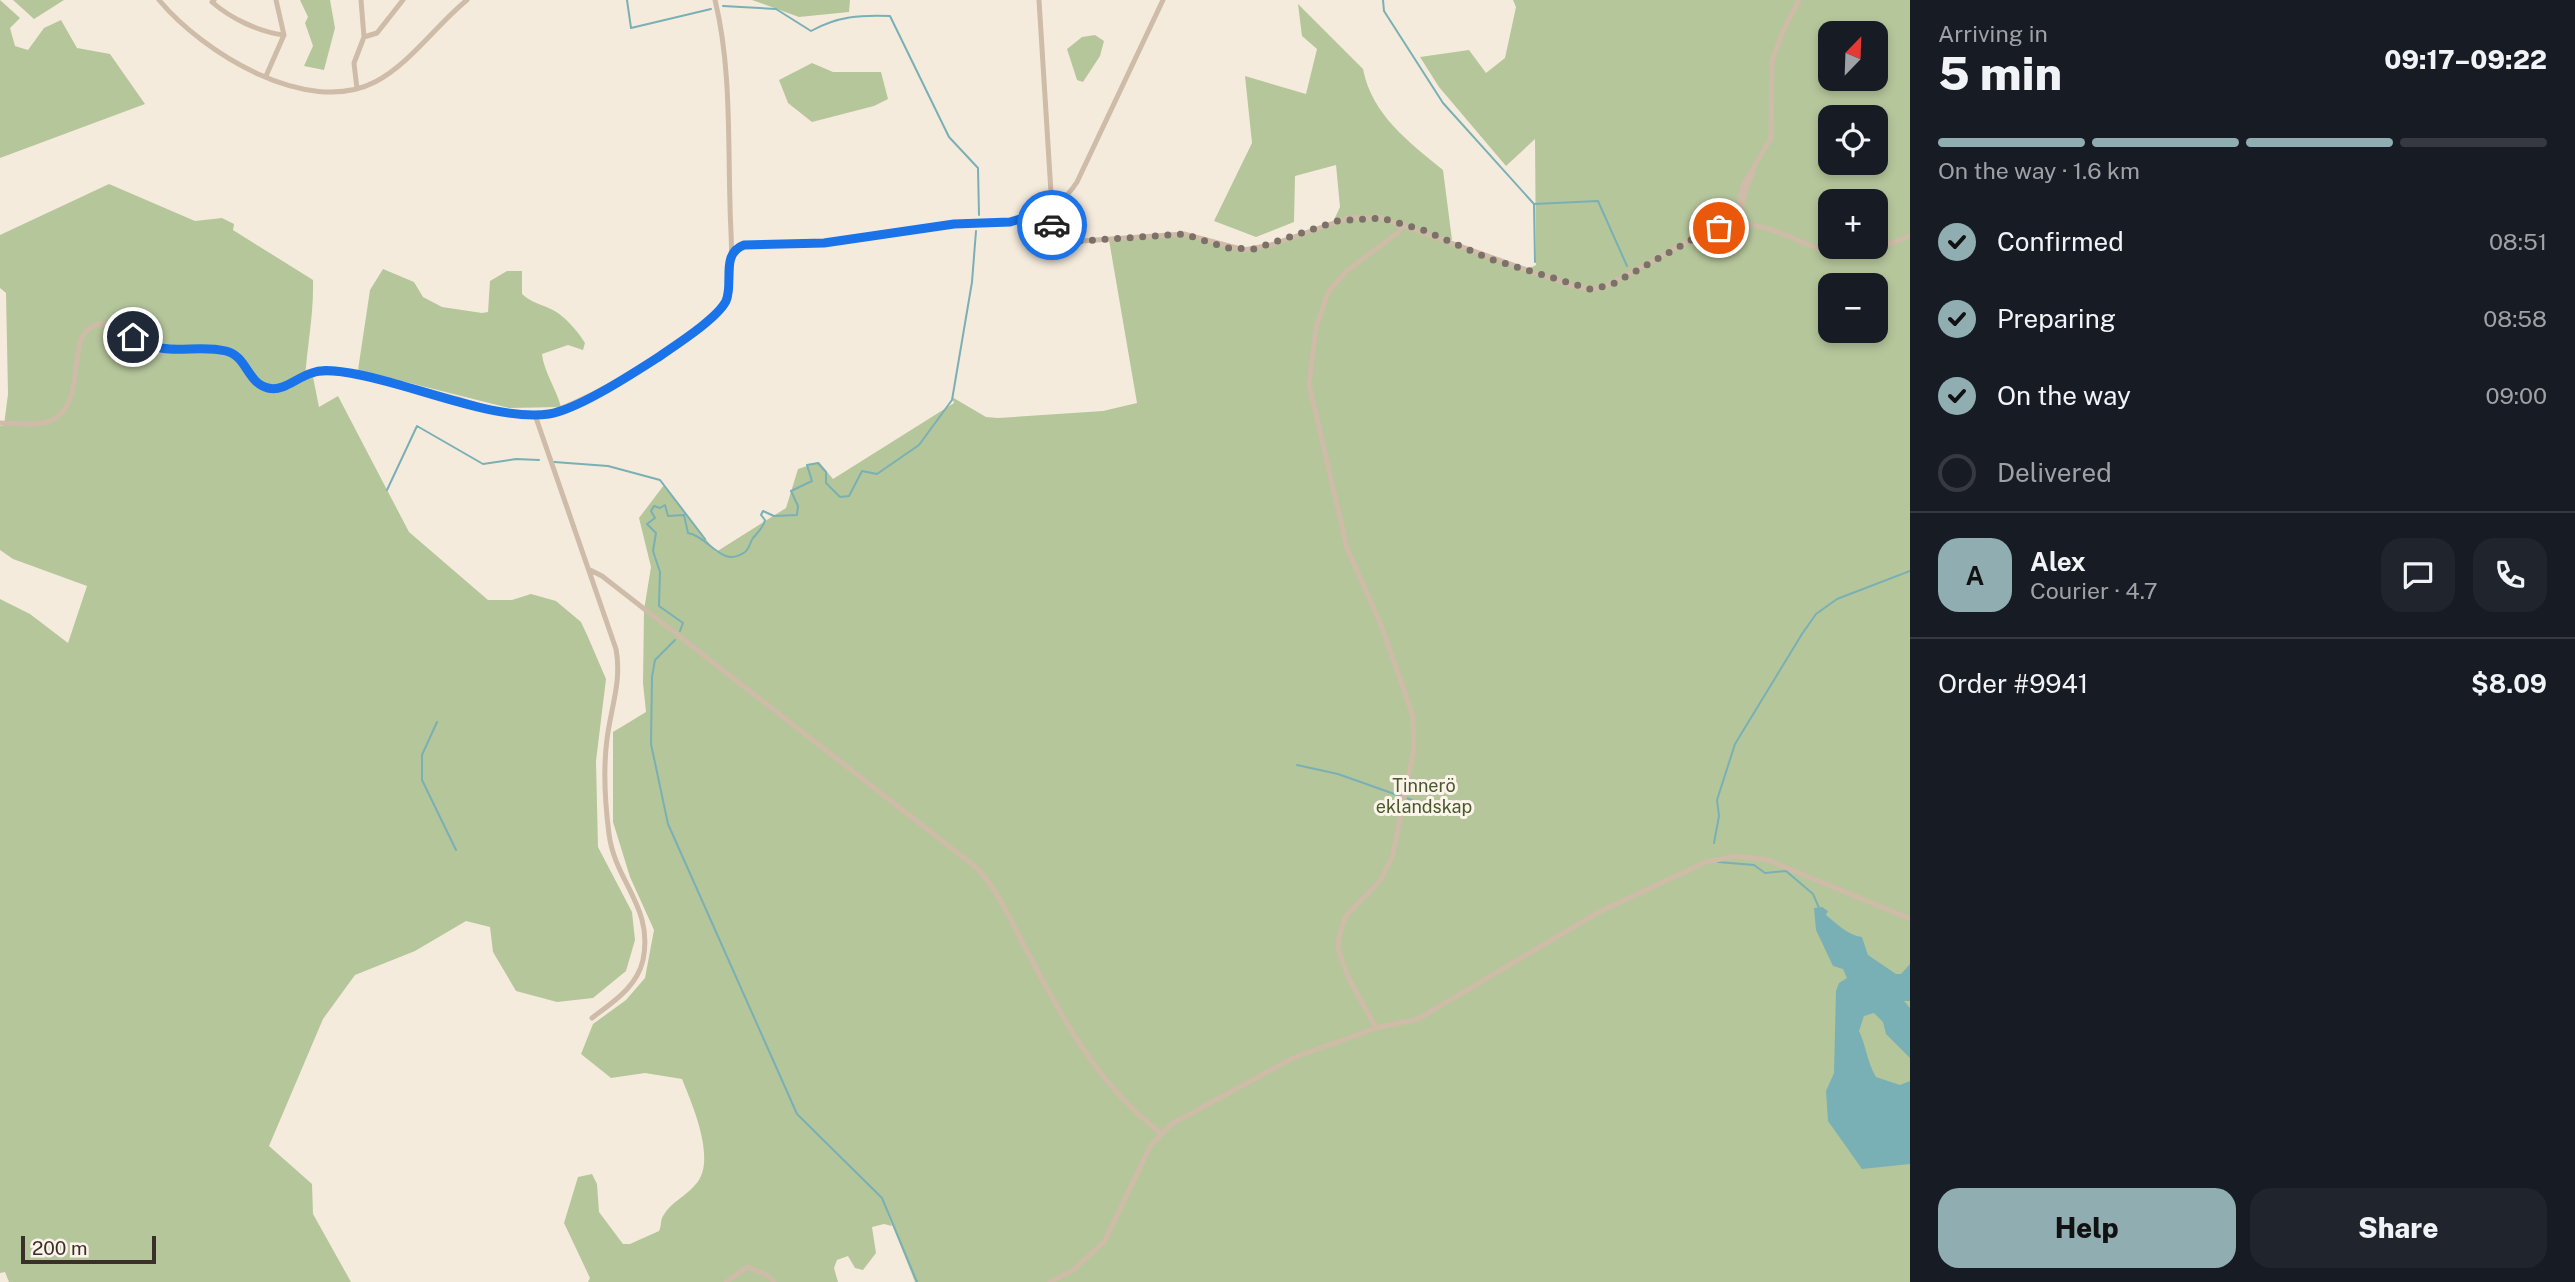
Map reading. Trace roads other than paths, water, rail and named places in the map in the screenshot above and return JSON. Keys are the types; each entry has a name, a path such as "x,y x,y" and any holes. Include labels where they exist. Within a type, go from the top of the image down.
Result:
{"street":[{"path":"159,0 197,37 293,89 319,94 357,89 374,82 398,65 467,0"},
{"path":"266,76 284,35 276,0"},
{"path":"357,89 354,63 364,37 361,0"},
{"path":"364,37 377,33 403,0"},
{"path":"0,423 41,423 63,413 74,394 81,340 90,328 102,324 117,327 144,343 162,349 229,352 242,361 252,378 266,388 279,388 313,372 334,371 396,383 495,410 535,415 565,409 619,380 715,315 727,297 732,253 723,52 715,0"},
{"path":"1039,0 1051,209 1055,236 1066,242 1184,234 1236,250 1262,248 1348,218 1381,218 1403,224 1490,259 1590,289 1611,285 1702,234 1733,225 1748,224 1841,253 1870,250 1910,236"},
{"path":"732,253 744,245 824,243 954,224 1010,222 1051,209 1067,196 1077,182 1163,0"},
{"path":"1733,225 1743,185 1768,147 1773,131 1772,61 1799,0"},
{"path":"212,1 265,32 284,35"},
{"path":"1748,224 1743,219 1742,211 1755,167"},
{"path":"1376,1028 1349,979 1339,949 1339,938 1345,917 1380,881 1390,863 1414,750 1413,716 1381,625 1347,548 1310,384 1316,328 1328,292 1337,280 1399,232 1403,224"},
{"path":"535,415 611,629 619,662 619,681 606,748 609,838 616,861 638,903 646,932 641,969 626,992 592,1018"},
{"path":"590,570 602,576 977,868 996,893 1081,1049 1146,1122 1161,1133"},
{"path":"1050,1282 1072,1271 1104,1242 1151,1145 1161,1133 1276,1066 1376,1028 1418,1019 1599,912 1694,867 1727,857 1747,856 1784,865 1910,919"},
{"path":"726,1282 747,1267 767,1275 774,1282"}],"water":[{"path":"1822,907 1828,911 1826,915 1843,929 1862,937 1868,955 1896,974 1901,974 1910,964 1910,1001 1904,1001 1910,1008 1910,1058 1886,1034 1883,1022 1874,1013 1864,1016 1859,1031 1876,1077 1900,1085 1910,1081 1910,1164 1862,1169 1828,1121 1826,1091 1834,1073 1836,991 1839,983 1847,978 1843,969 1833,966 1816,930 1814,908"}],"waterway":[{"path":"627,0 631,28 711,9"},
{"path":"1383,0 1384,11 1443,103 1534,204 1598,201 1627,266"},
{"path":"723,6 776,9 811,31 849,18 890,16 949,137 978,168 979,215"},
{"path":"1534,204 1535,262"},
{"path":"680,631 683,623 659,606 660,572 653,551 656,533 647,524 655,518 651,511 654,506 660,508 665,505 668,516 684,515 688,533 703,540 722,555 737,556 747,550 762,527 765,520 761,515 763,511 774,516 797,515 798,506 791,491 812,481 807,465 818,463 826,472 826,483 840,497 849,496 862,471 877,474 919,445 952,400 972,282 976,231"},
{"path":"387,490 417,426 483,464 516,459 539,460"},
{"path":"554,462 608,466 660,480 705,539"},
{"path":"1714,843 1719,816 1717,800 1735,744 1816,614 1837,599 1910,571"},
{"path":"675,640 655,660 652,677 651,744 668,824 797,1114 882,1198 917,1282"},
{"path":"437,722 422,755 422,780 456,850"},
{"path":"1297,765 1338,774 1400,796"},
{"path":"1407,798 1433,810"},
{"path":"1718,862 1754,865 1765,873 1786,871 1813,894 1819,908"}],"park label":[{"name":"Tinnerö eklandskap","path":"1424,795"}]}
